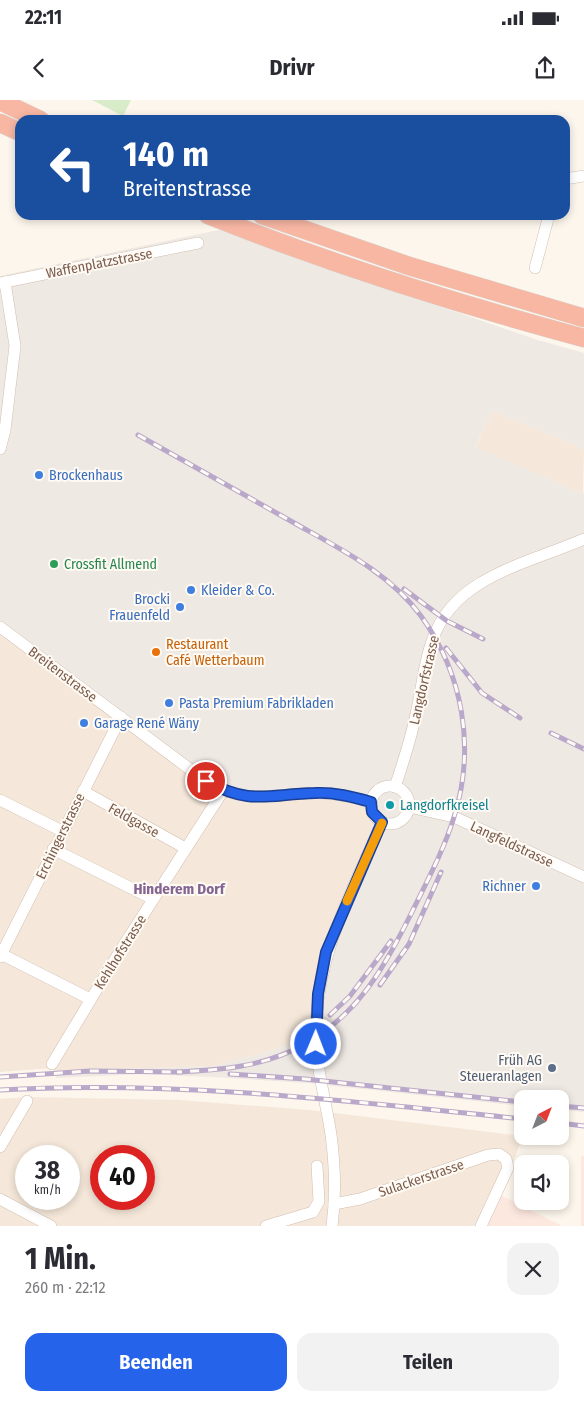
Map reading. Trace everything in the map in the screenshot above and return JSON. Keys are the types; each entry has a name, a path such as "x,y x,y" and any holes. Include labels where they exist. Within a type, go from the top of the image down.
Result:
{"highway":[{"path":"0,101 29,115"},
{"path":"0,123 15,130"},
{"path":"222,220 373,275 466,305 584,338"},
{"path":"276,220 409,266 584,318"}],"street":[{"path":"570,179 584,176"},
{"path":"535,268 548,220"},
{"name":"Waffenplatzstrasse","path":"3,282 198,243"},
{"path":"0,449 5,430 15,346 3,282"},
{"name":"Langdorfstrasse","path":"395,787 416,714 426,658 432,637 444,615 457,599 482,582 584,539"},
{"name":"Breitenstrasse","path":"0,627 203,778 223,790 253,798 327,793 371,802"},
{"name":"Erchingerstrasse","path":"1,955 82,791 121,717"},
{"path":"395,787 407,797 409,807 404,818 399,822 388,824 382,822 372,812 371,802 377,791 383,788 395,787"},
{"name":"Kehlhofstrasse","path":"52,1064 90,999 223,790"},
{"name":"Feldgasse","path":"82,791 185,848"},
{"path":"0,800 62,831"},
{"name":"Langfeldstrasse","path":"409,807 454,817 584,877"},
{"path":"332,1226 334,1204 331,1136 316,1044 318,994 326,952 382,822"},
{"path":"53,849 153,899"},
{"path":"1,955 90,999"},
{"path":"0,1147 27,1101"},
{"name":"Sulackerstrasse","path":"334,1204 360,1199 488,1155 499,1154 506,1159 508,1168 481,1226"},
{"path":"266,1226 313,1212 319,1201 317,1166"},
{"path":"0,1200 52,1226"}],"shaded area":[{"path":"223,229 282,252 538,340 584,353 584,449 493,411 475,447 583,494 584,492 584,1112 569,1111 569,1090 514,1090 514,1105 307,1083 211,1077 143,1074 56,1078 54,1071 214,1066 277,1049 316,1030 326,952 382,822 371,802 354,797 253,798 200,782 0,634 0,276"},
{"path":"493,411 584,449 583,494 475,448"},
{"path":"0,635 200,782 288,796 371,802 382,822 316,1030 298,1041 277,1049 214,1066 54,1071 53,1068 0,1072"},
{"path":"28,1097 179,1100 310,1110 514,1135 514,1145 519,1145 500,1195 484,1226 0,1226 0,1099"},
{"path":"581,1156 584,1156 584,1226 581,1226"},
{"path":"500,1195 514,1202 514,1210 530,1210 562,1226 484,1226"}],"green space":[{"path":"92,100 131,100 124,115"}],"railway":[{"path":"138,435 343,550 393,586 421,616 447,662 456,687 464,738 464,765 461,791 445,842 401,934 368,989 340,1019 323,1033 288,1052 242,1066 177,1072"},
{"path":"404,589 447,621 483,639"},
{"path":"446,648 482,693 520,718"},
{"path":"551,733 584,749"},
{"path":"380,985 409,944 441,872"},
{"path":"330,1015 350,996 391,941"},
{"path":"0,1077 90,1071 182,1072"},
{"path":"230,1074 305,1079 514,1101"},
{"path":"0,1090 66,1088 196,1090 327,1099 514,1118"},
{"path":"569,1107 584,1108"},
{"path":"569,1124 584,1126"}],"slow traffic":[{"path":"347,901 382,823"}],"place":[{"name":"Brockenhaus","path":"39,475"},
{"name":"Crossfit Allmend","path":"54,564"},
{"name":"Kleider & Co.","path":"191,590"},
{"name":"Brocki Frauenfeld","path":"180,607"},
{"name":"Restaurant Café Wetterbaum","path":"156,652"},
{"name":"Pasta Premium Fabrikladen","path":"169,703"},
{"name":"Garage René Wäny","path":"84,723"},
{"name":"Langdorfkreisel","path":"390,805"},
{"name":"Richner","path":"536,886"},
{"name":"Früh AG Steueranlagen","path":"552,1068"}],"district":[{"name":"Hinderem Dorf","path":"179,889"}],"route":[{"path":"206,781 239,796 253,798 272,798 313,793 354,797 371,802 374,816 382,822 326,952 318,994 316,1044"}]}
